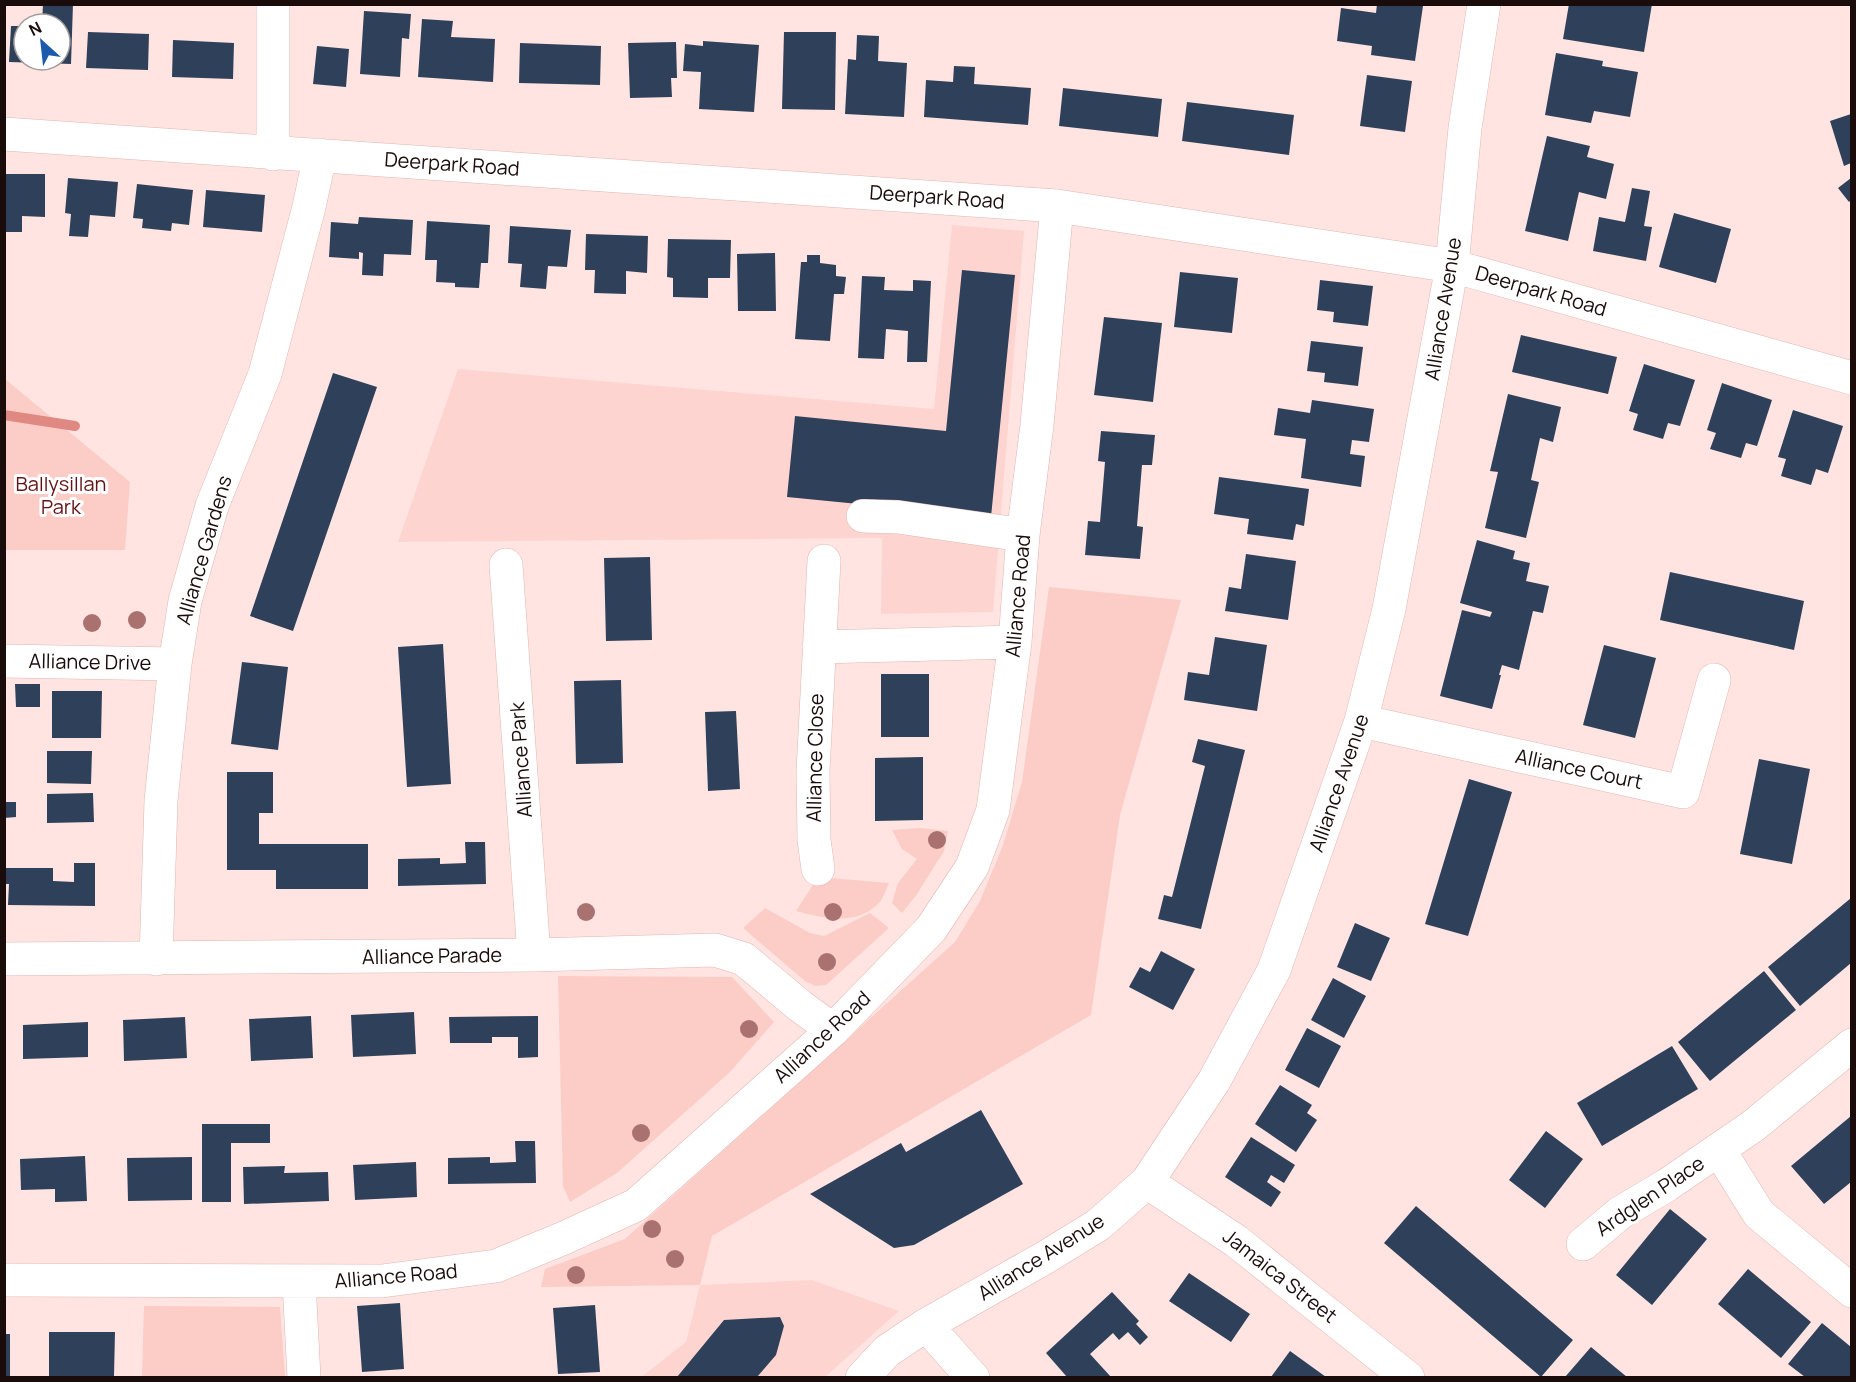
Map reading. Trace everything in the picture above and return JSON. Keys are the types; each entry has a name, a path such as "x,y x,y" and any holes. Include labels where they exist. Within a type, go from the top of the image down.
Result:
{"street":[{"path":"273,4 273,154"},
{"name":"Alliance Avenue","path":"862,1377 887,1351 926,1325 1047,1257 1098,1225 1147,1182 1214,1081 1274,970 1361,721 1389,609 1452,266 1465,128 1484,4"},
{"name":"Deerpark Road","path":"4,134 1057,206 1452,266 1851,378"},
{"name":"Alliance Gardens","path":"156,959 161,801 175,664 188,590 212,506 265,374 309,207 320,155"},
{"name":"Alliance Road","path":"4,1280 382,1281 496,1266 636,1205 832,1030 931,929 972,867 993,810 1015,642 1023,535 1037,425 1057,206"},
{"path":"863,516 898,517 1023,535"},
{"name":"Alliance Close","path":"818,869 813,840 813,771 824,561"},
{"name":"Alliance Park","path":"506,565 534,955"},
{"path":"819,647 1015,642"},
{"name":"Alliance Drive","path":"4,661 175,664"},
{"name":"Alliance Court","path":"1361,721 1683,792 1714,680"},
{"name":"Alliance Parade","path":"4,959 534,955 715,950 744,959 832,1030"},
{"name":"Ardglen Place","path":"1583,1244 1620,1213 1667,1185 1753,1126 1851,1045"},
{"name":"Ardglen Place","path":"1719,1150 1759,1214 1851,1291"},
{"name":"Jamaica Street","path":"1147,1182 1236,1240 1394,1374"},
{"path":"299,1282 304,1377"},
{"path":"926,1325 973,1377"}],"shaded area":[{"path":"952,225 1024,231 993,612 881,614 882,538 398,542 458,369 934,409"},
{"path":"812,1280 899,1311 825,1377 640,1378 686,1342 700,1285"}],"green space":[{"name":"Ballysillan Park","path":"5,379 130,482 125,550 5,550"},
{"path":"1049,587 1181,600 1120,815 1091,1015 712,1236 700,1285 541,1287 545,1269 625,1239 955,942 980,901 1003,845 1022,782"},
{"path":"919,828 948,831 944,851 902,913 892,903 898,883 917,859 902,849 892,830"},
{"path":"818,877 889,883 880,902 860,915 849,918 828,918 796,911"},
{"path":"765,908 810,933 824,936 870,913 889,928 826,985 815,986 805,981 743,928"},
{"path":"558,976 732,977 774,1022 730,1072 617,1173 570,1202 563,1186"},
{"path":"144,1306 280,1307 285,1377 142,1377"}],"building":[{"path":"43,4 73,4 72,34 72,12 43,12"},
{"path":"1377,4 1423,6 1415,61 1371,55 1372,46 1337,41 1341,8 1376,13"},
{"path":"1569,4 1652,4 1644,52 1563,39"},
{"path":"364,11 411,14 409,39 402,38 400,77 360,74"},
{"path":"422,19 453,21 451,37 495,39 493,82 418,77"},
{"path":"12,26 12,62 9,62"},
{"path":"88,32 149,34 148,70 86,68"},
{"path":"784,32 836,32 835,110 782,109"},
{"path":"857,35 879,36 878,61 907,63 904,117 845,114 848,59 856,60"},
{"path":"173,40 234,43 233,79 172,77"},
{"path":"703,41 759,45 754,112 699,109 701,72 683,71 685,44 703,46"},
{"path":"676,42 677,78 671,78 672,97 630,98 628,43"},
{"path":"520,43 601,46 600,85 519,83"},
{"path":"317,46 349,49 346,87 313,84"},
{"path":"1556,53 1603,61 1602,66 1638,72 1630,117 1594,111 1591,123 1545,115"},
{"path":"954,66 975,67 974,84 1031,88 1028,125 924,117 926,80 953,82"},
{"path":"1367,75 1412,81 1405,132 1360,126"},
{"path":"1063,88 1162,99 1158,137 1059,126"},
{"path":"1187,102 1294,115 1289,155 1182,141"},
{"path":"1851,114 1851,163 1844,166 1830,121"},
{"path":"1547,136 1590,146 1587,157 1614,164 1606,199 1579,192 1568,241 1525,231"},
{"path":"4,174 45,174 45,217 22,216 22,232 4,232"},
{"path":"68,178 118,182 115,217 90,215 88,237 69,236 71,214 65,213"},
{"path":"1851,178 1851,200 1849,202 1838,188"},
{"path":"137,184 193,190 189,225 172,223 171,231 142,228 143,219 133,218"},
{"path":"1632,188 1650,191 1644,226 1652,227 1646,261 1593,251 1599,217 1625,222"},
{"path":"206,190 265,195 262,232 203,227"},
{"path":"1674,213 1731,229 1716,283 1659,267"},
{"path":"359,217 413,220 411,255 384,254 383,276 362,275 363,253 359,252 359,259 329,257 331,222 358,224"},
{"path":"427,221 490,225 488,263 481,263 479,288 455,287 455,283 436,282 437,260 425,260"},
{"path":"510,226 571,230 567,267 548,266 546,289 520,287 522,264 508,263"},
{"path":"586,234 648,236 647,273 626,271 626,294 594,293 595,270 585,270"},
{"path":"668,239 731,240 730,278 708,278 708,298 673,297 673,278 667,277"},
{"path":"775,253 776,311 738,311 737,254"},
{"path":"807,255 820,255 820,263 836,265 836,276 846,277 844,294 834,294 830,341 795,339 801,262 807,262"},
{"path":"962,270 1015,275 991,517 787,497 795,416 946,431"},
{"path":"1180,272 1238,278 1232,333 1174,327"},
{"path":"862,276 885,277 884,290 913,291 913,280 931,281 927,362 907,362 908,331 886,329 884,359 858,358"},
{"path":"1320,280 1373,286 1368,326 1333,322 1334,312 1317,310"},
{"path":"1104,317 1162,323 1153,402 1094,395"},
{"path":"1521,335 1617,357 1608,394 1512,372"},
{"path":"1311,341 1363,347 1358,386 1324,382 1325,373 1307,371"},
{"path":"1644,364 1695,380 1680,426 1668,423 1663,439 1633,430 1638,414 1629,411"},
{"path":"333,373 377,387 293,631 250,616"},
{"path":"1722,383 1772,400 1757,446 1746,443 1741,458 1710,449 1716,433 1707,430"},
{"path":"1508,394 1561,407 1553,442 1540,438 1531,480 1539,482 1526,538 1485,528 1498,472 1490,471"},
{"path":"1312,400 1374,409 1369,442 1352,440 1350,454 1365,456 1361,487 1301,478 1306,439 1274,435 1278,408 1310,413"},
{"path":"1793,410 1843,426 1828,473 1816,469 1811,485 1781,476 1786,459 1778,457"},
{"path":"1101,431 1155,435 1152,465 1142,465 1137,526 1143,527 1140,559 1085,555 1088,521 1100,522 1105,462 1098,461"},
{"path":"1219,477 1309,489 1304,526 1296,524 1293,540 1247,534 1249,519 1214,514"},
{"path":"1477,540 1515,551 1513,559 1530,563 1526,581 1549,586 1543,613 1533,611 1519,670 1502,665 1492,709 1440,696 1462,610 1490,617 1492,612 1460,603"},
{"path":"1246,554 1296,561 1288,620 1225,611 1229,587 1241,589"},
{"path":"650,557 652,640 606,641 604,558"},
{"path":"1670,572 1804,601 1794,650 1660,620"},
{"path":"1215,637 1267,645 1257,711 1184,700 1188,672 1209,675"},
{"path":"443,644 451,784 407,787 398,647"},
{"path":"1604,645 1656,658 1635,738 1583,725"},
{"path":"242,662 288,667 278,750 231,744"},
{"path":"881,674 929,674 929,737 881,737"},
{"path":"621,680 623,763 576,764 574,681"},
{"path":"15,684 40,684 40,707 16,707"},
{"path":"52,691 102,691 101,738 52,738"},
{"path":"736,711 740,789 708,791 705,712"},
{"path":"1198,739 1245,750 1201,929 1158,919 1164,895 1172,897 1205,766 1192,762"},
{"path":"47,751 92,751 91,784 47,783"},
{"path":"923,757 923,820 875,821 875,758"},
{"path":"1759,759 1810,769 1792,864 1740,854"},
{"path":"227,772 273,772 273,813 259,813 259,844 368,844 368,889 276,889 276,870 227,870"},
{"path":"1469,779 1512,792 1468,936 1425,924"},
{"path":"93,793 94,822 47,823 47,794"},
{"path":"4,802 16,802 16,817 4,818"},
{"path":"465,842 485,842 486,884 398,886 398,859 440,858 440,864 466,863"},
{"path":"74,863 95,863 95,906 8,905 9,884 4,884 4,868 53,868 53,881 74,882"},
{"path":"1851,898 1851,963 1800,1006 1768,967"},
{"path":"1355,923 1390,938 1371,981 1337,967"},
{"path":"1161,951 1195,969 1173,1010 1129,987 1140,967 1150,972"},
{"path":"1764,971 1796,1010 1710,1081 1678,1042"},
{"path":"1333,978 1366,996 1344,1038 1311,1020"},
{"path":"414,1012 416,1054 353,1057 351,1015"},
{"path":"311,1016 313,1058 251,1061 249,1019"},
{"path":"538,1016 538,1057 518,1058 518,1037 492,1037 492,1043 450,1043 449,1017"},
{"path":"185,1017 187,1058 124,1061 123,1020"},
{"path":"88,1022 88,1057 23,1059 23,1025"},
{"path":"1307,1028 1341,1046 1319,1088 1285,1070"},
{"path":"1672,1046 1698,1089 1602,1146 1577,1103"},
{"path":"1280,1085 1312,1105 1307,1113 1317,1120 1296,1152 1255,1124"},
{"path":"981,1110 1023,1184 914,1245 894,1248 810,1194 901,1143 906,1152"},
{"path":"1851,1116 1851,1182 1824,1204 1791,1166"},
{"path":"202,1124 270,1124 270,1143 231,1143 231,1202 202,1202"},
{"path":"1546,1131 1583,1159 1545,1208 1509,1180"},
{"path":"1251,1137 1295,1165 1284,1183 1271,1175 1267,1182 1281,1192 1271,1207 1225,1177"},
{"path":"515,1141 535,1141 536,1183 448,1184 448,1158 490,1157 490,1163 516,1162"},
{"path":"85,1156 87,1201 55,1202 55,1189 21,1190 20,1159"},
{"path":"192,1157 192,1200 128,1201 127,1158"},
{"path":"416,1162 417,1197 355,1200 353,1165"},
{"path":"285,1166 284,1173 328,1172 329,1201 244,1204 243,1167"},
{"path":"1416,1206 1573,1340 1541,1377 1384,1243"},
{"path":"1670,1209 1707,1239 1652,1305 1616,1275"},
{"path":"1748,1269 1811,1322 1781,1358 1718,1304"},
{"path":"1189,1273 1250,1314 1231,1342 1169,1301"},
{"path":"1112,1292 1139,1321 1136,1324 1148,1337 1140,1345 1128,1332 1119,1340 1113,1333 1090,1354 1111,1377 1067,1377 1046,1353"},
{"path":"400,1303 404,1369 362,1372 357,1306"},
{"path":"595,1305 600,1372 558,1374 553,1308"},
{"path":"780,1317 784,1326 776,1355 757,1377 677,1377 724,1320"},
{"path":"1822,1323 1851,1347 1850,1377 1805,1377 1788,1364"},
{"path":"49,1332 115,1332 114,1376 49,1376"},
{"path":"4,1334 10,1334 10,1377 4,1377"},
{"path":"1591,1347 1616,1368 1627,1377 1565,1377"},
{"path":"1290,1351 1326,1377 1271,1377"}],"waterway":[{"path":"4,415 75,426"}]}
